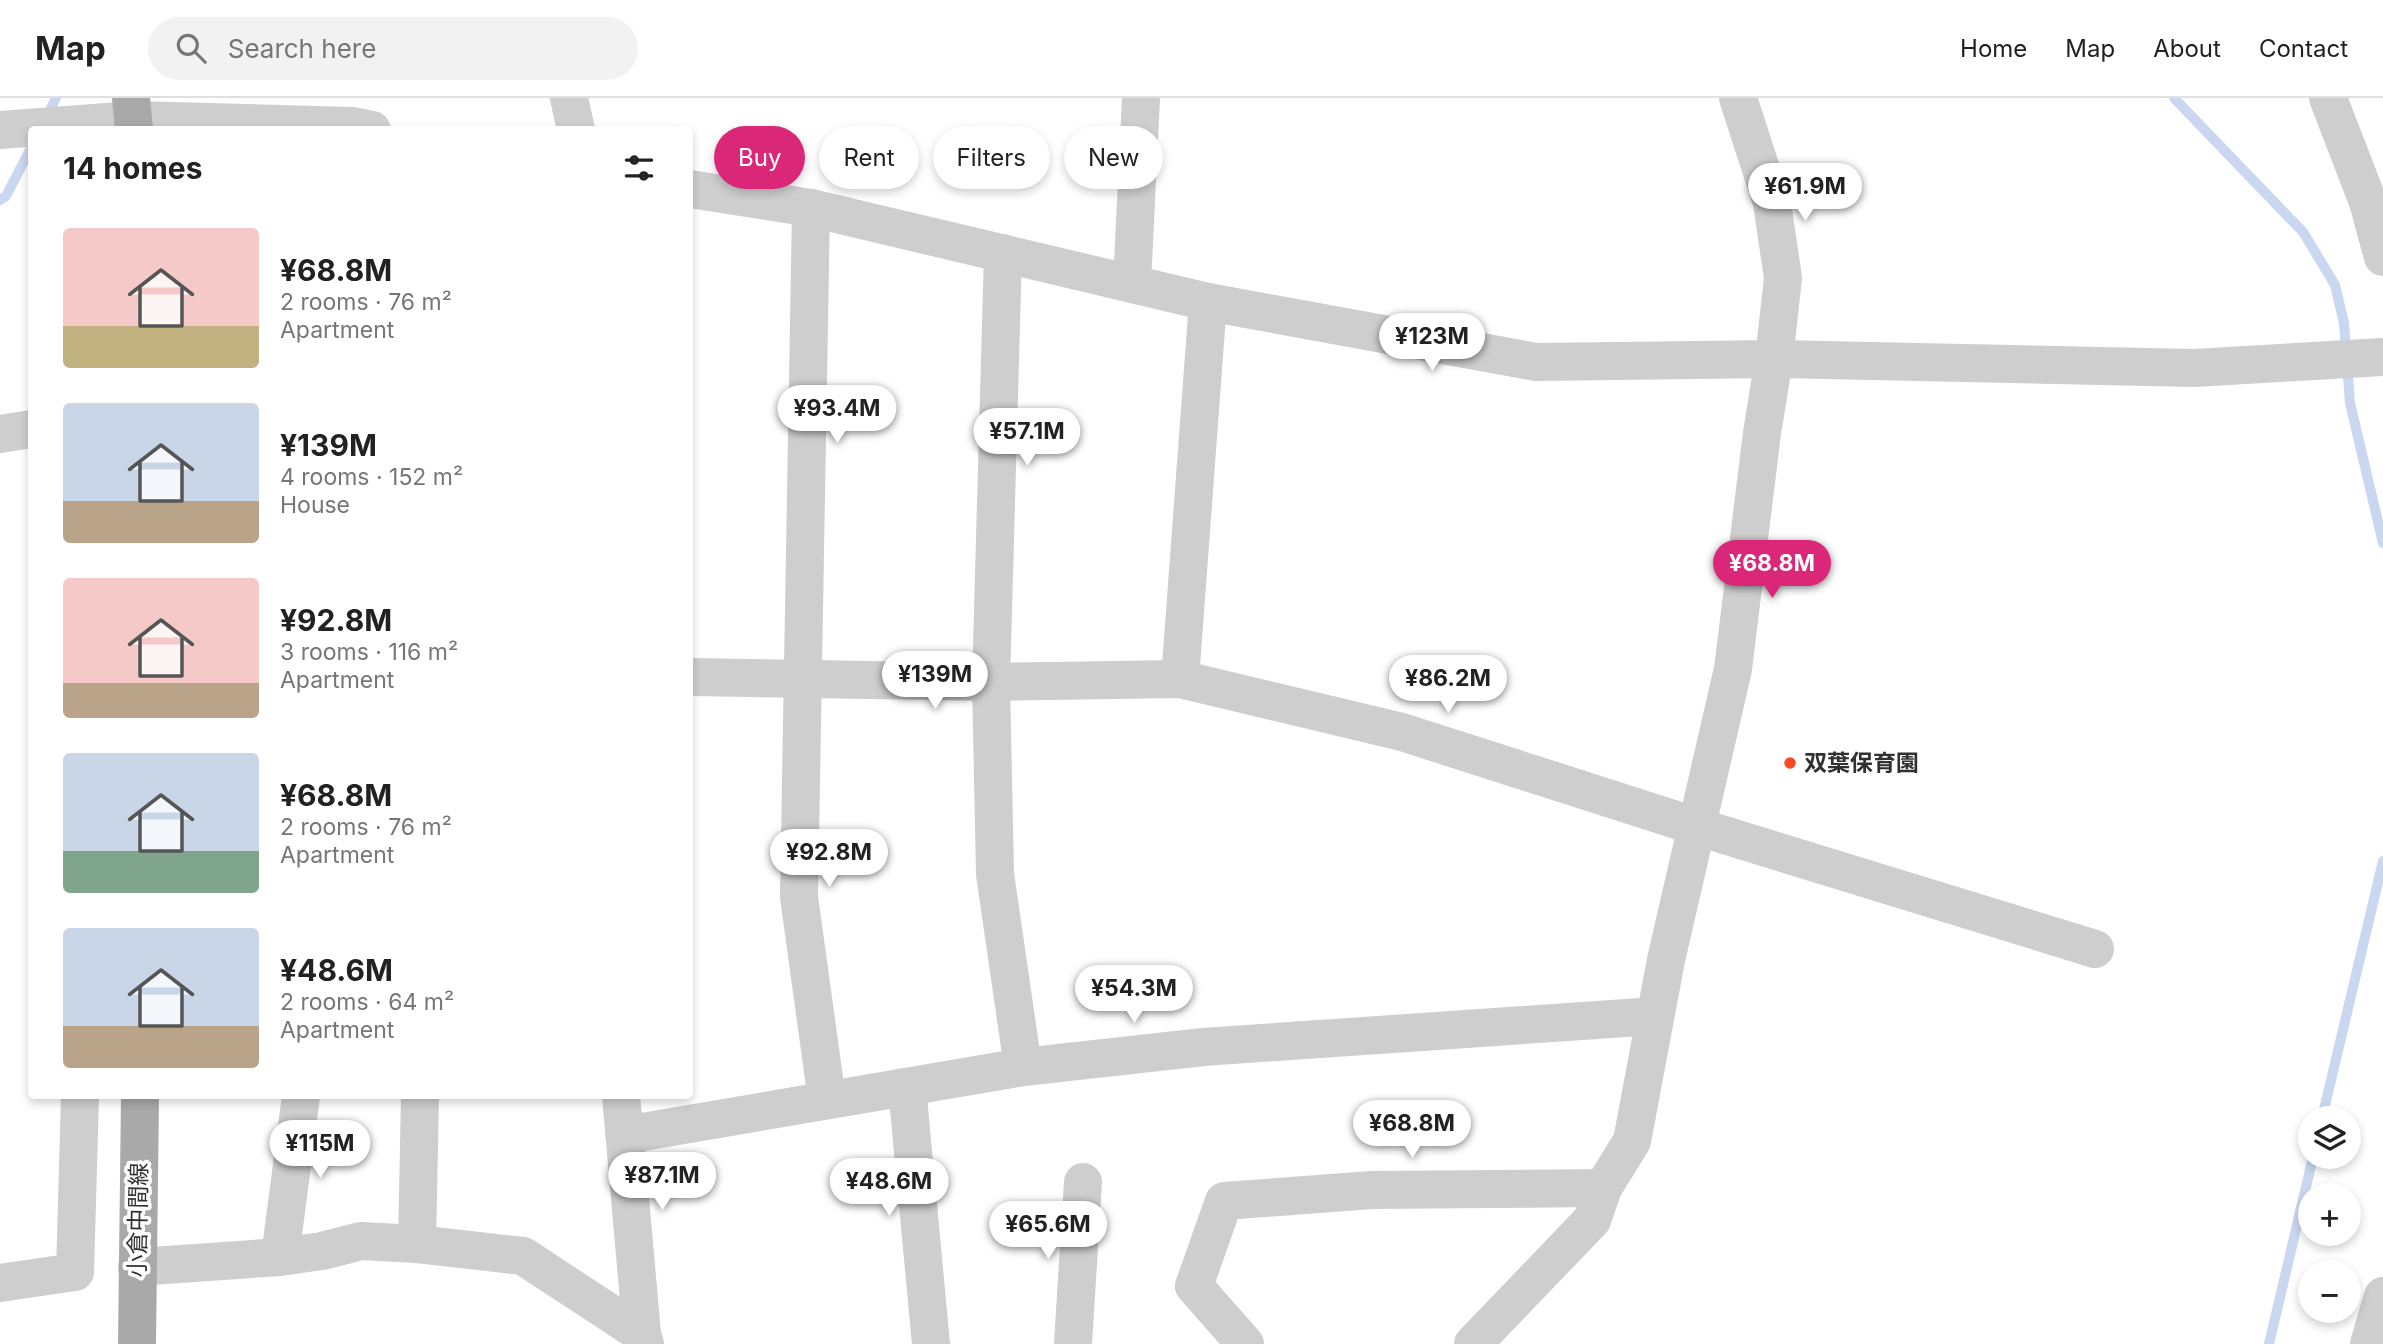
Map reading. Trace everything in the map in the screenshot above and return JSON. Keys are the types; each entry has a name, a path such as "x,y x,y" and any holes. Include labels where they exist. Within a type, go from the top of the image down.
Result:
{"main road":[{"name":"小倉中間線","path":"137,1344 140,1099"}],"street":[{"path":"569,98 575,126"},
{"path":"1132,284 1142,98"},
{"path":"1473,1344 1592,1220 1604,1188 1632,1141 1695,826 1733,669 1783,278 1772,203 1738,98"},
{"path":"2328,98 2368,202 2383,257"},
{"path":"38,126 133,116 356,118"},
{"path":"0,130 28,127"},
{"path":"693,189 811,208 1208,302 1536,362 1774,359 2194,368 2383,357"},
{"path":"811,208 799,897 827,1100"},
{"path":"1003,253 991,682 995,874 1023,1067"},
{"path":"1180,678 1208,302"},
{"path":"0,434 28,430"},
{"path":"693,677 991,682 1180,678 1402,732 1695,826 2095,949"},
{"path":"625,1135 1023,1067 1203,1047 1655,1016"},
{"path":"907,1087 930,1344"},
{"path":"0,1283 75,1272 79,1099"},
{"path":"280,1257 302,1099"},
{"path":"417,1244 420,1099"},
{"path":"621,1099 643,1339"},
{"path":"1073,1344 1083,1182"},
{"path":"1245,1344 1194,1286 1224,1201 1372,1190 1604,1188"},
{"path":"136,1267 280,1257 322,1251 361,1241 417,1244 523,1256 643,1339"},
{"path":"2369,1344 2383,1296"}],"waterway":[{"path":"46,118 56,98"},
{"path":"2174,98 2303,232 2335,285 2344,323 2350,403 2383,543"},
{"path":"0,200 6,196 28,154"},
{"path":"2325,1106 2383,861"},
{"path":"2269,1344 2310,1169"}],"place":[{"name":"双葉保育園","path":"1790,763"}]}
